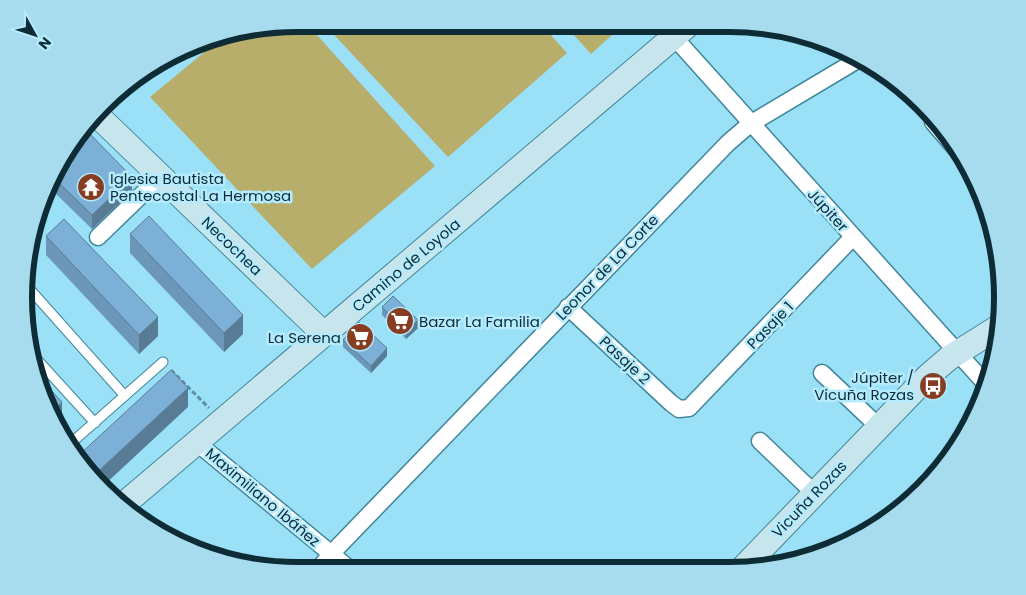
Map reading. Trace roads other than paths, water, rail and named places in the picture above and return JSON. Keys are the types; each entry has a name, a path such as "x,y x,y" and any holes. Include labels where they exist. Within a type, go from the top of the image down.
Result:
{"street":[{"name":"Camino de Loyola","path":"127,501 680,32"},
{"name":"Júpiter","path":"682,32 750,124 980,378"},
{"name":"Leonor de La Corte","path":"324,562 728,143 750,124 852,63"},
{"name":"Necochea","path":"101,119 324,334"},
{"path":"98,237 160,176"},
{"name":"Pasaje 1","path":"684,409 693,406 853,237"},
{"name":"Pasaje 2","path":"568,307 671,404 684,409"},
{"name":"Vicuña Rozas","path":"749,562 928,376 958,352 991,332"},
{"path":"822,373 878,427"},
{"path":"760,441 814,493"},
{"name":"Maximiliano Ibáñez","path":"196,442 341,562"}],"lane":[{"path":"32,292 125,396"},
{"path":"74,440 163,362"},
{"path":"42,364 94,422"}],"place":[{"name":"Iglesia Bautista Pentecostal La Hermosa","path":"91,187"},
{"name":"Bazar La Familia","path":"400,321"},
{"name":"La Serena","path":"360,337"},
{"name":"Júpiter / Vicuña Rozas","path":"933,386"}]}
